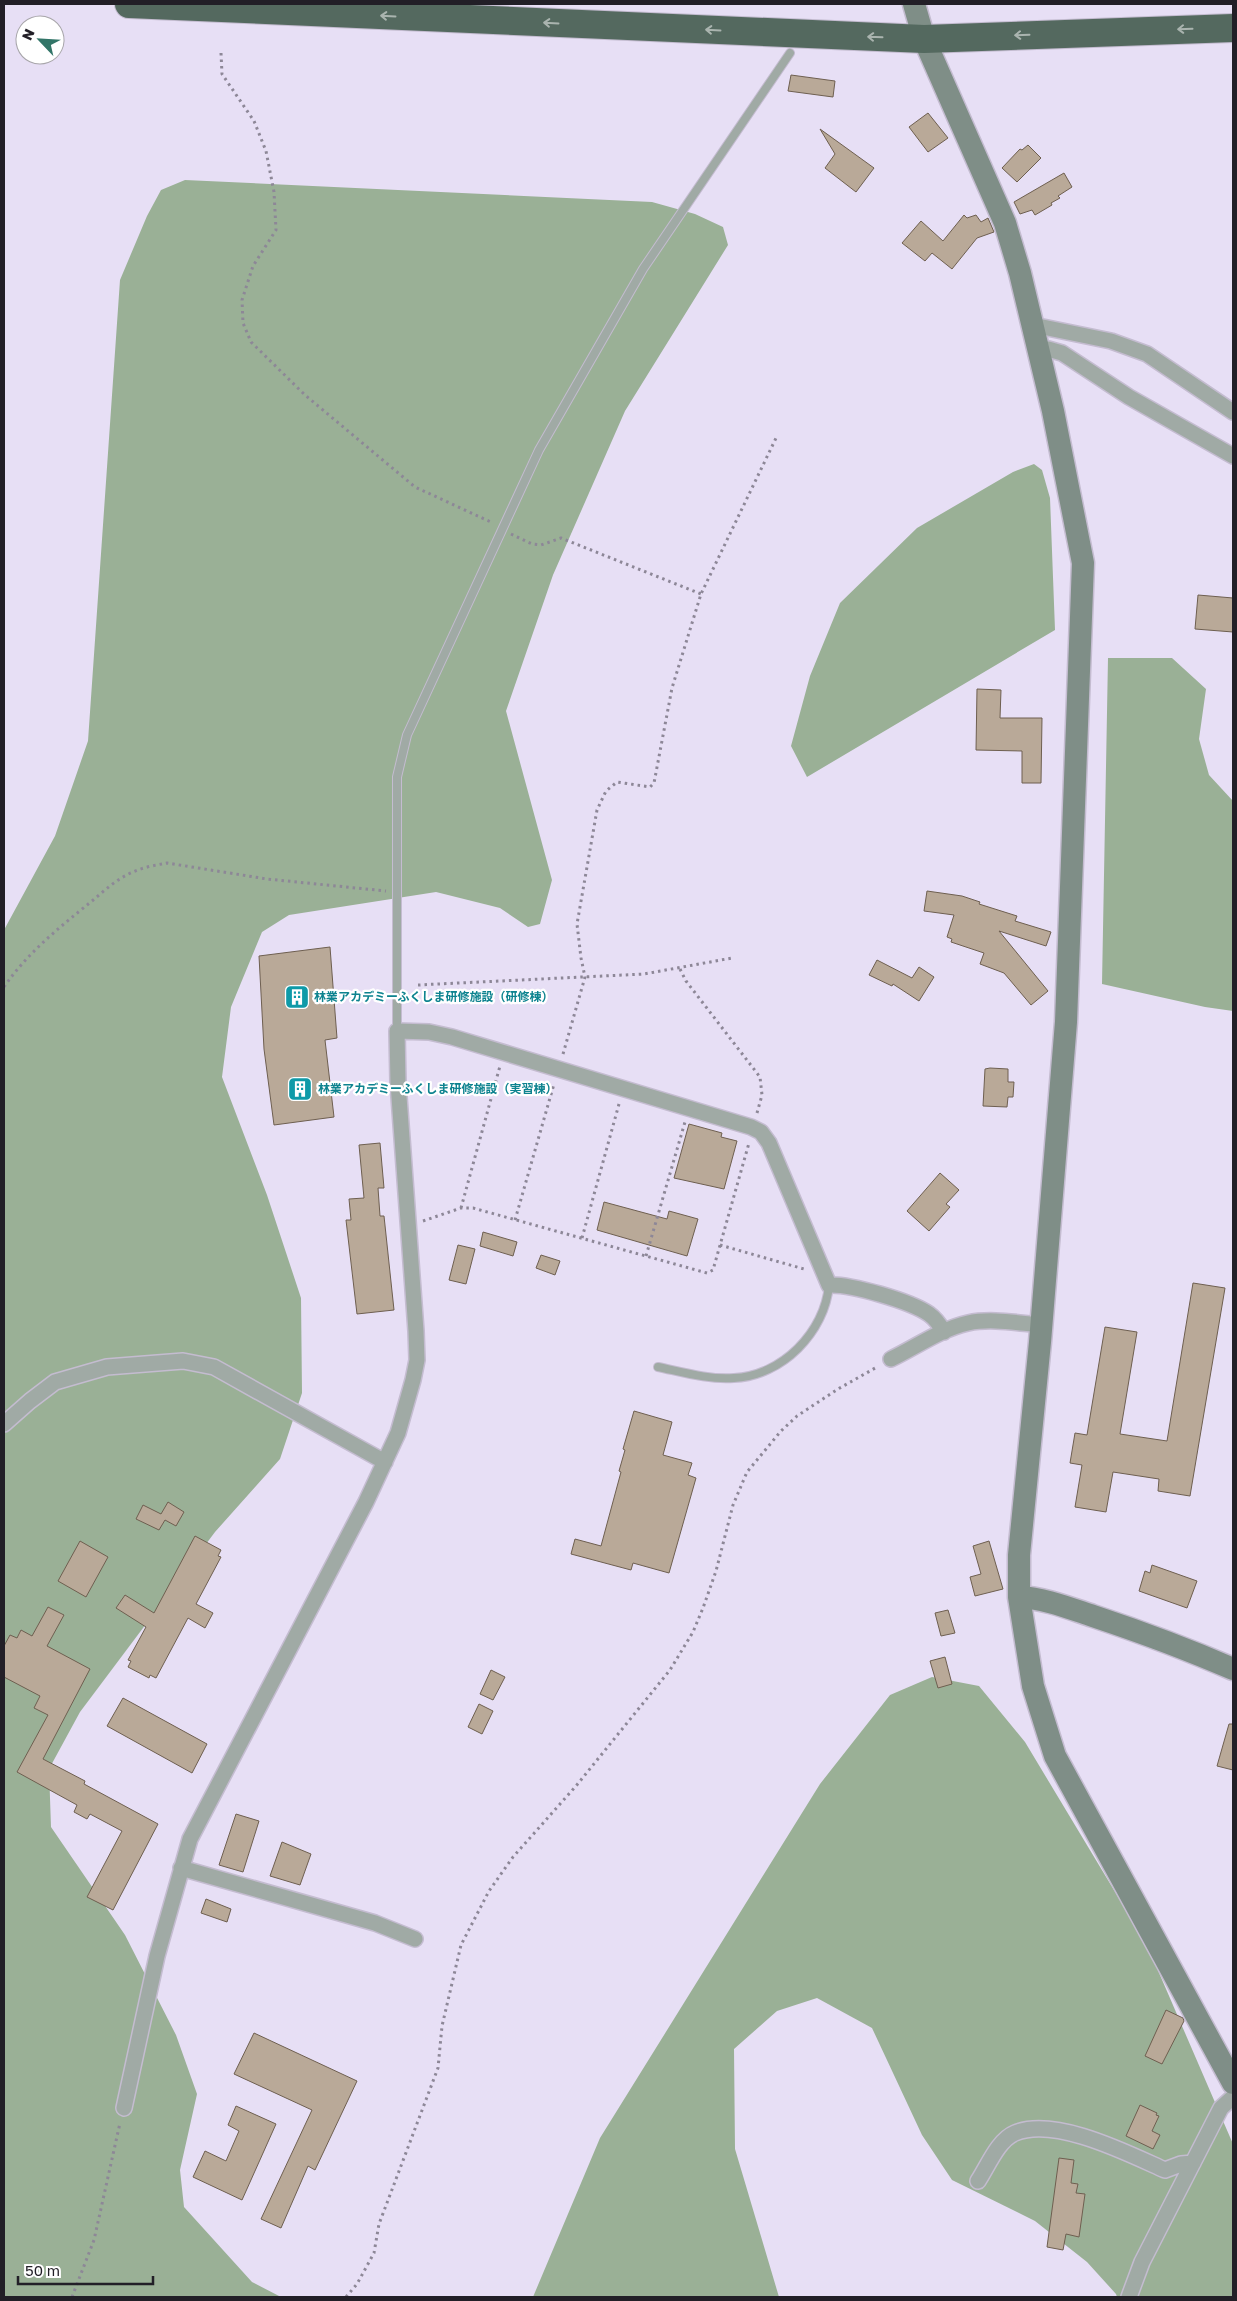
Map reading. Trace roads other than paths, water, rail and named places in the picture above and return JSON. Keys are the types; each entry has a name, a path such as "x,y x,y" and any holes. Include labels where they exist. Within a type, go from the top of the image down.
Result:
{"highway":[{"path":"129,4 924,38 1233,28"}],"street":[{"path":"914,7 924,38 1006,223 1039,351 1083,563 1066,1022 1041,1325 1019,1555 1019,1597 1034,1686 1055,1756 1233,2083"},
{"path":"1033,325 1111,341 1147,354 1233,412"},
{"path":"1039,351 1048,349 1062,353 1129,397 1233,456"},
{"path":"124,2108 157,1956 190,1839 366,1502 385,1462 398,1433 417,1360 398,1083 397,1032 429,1032 689,1107 761,1132 769,1143 826,1280 914,1306 934,1318 944,1332"},
{"path":"891,1359 944,1332 976,1322 1011,1322 1041,1325"},
{"path":"4,1424 55,1382 107,1367 183,1361 214,1367 385,1462"},
{"path":"1019,1597 1057,1604 1160,1638 1233,1669"},
{"path":"181,1868 375,1923 415,1939"},
{"path":"1129,2297 1142,2262 1221,2108 1233,2097"},
{"path":"978,2180 1007,2139 1016,2132 1032,2130 1058,2131 1114,2146 1165,2170 1181,2164 1193,2163"}],"lane":[{"path":"397,1032 397,777 407,735 539,450 643,269 790,53"},
{"path":"658,1367 710,1377 732,1379 750,1376 775,1366 795,1351 818,1322 828,1296 826,1280"}],"place":[{"name":"林業アカデミーふくしま研修施設（研修棟）","path":"297,997"},
{"name":"林業アカデミーふくしま研修施設（実習棟）","path":"300,1089"}]}
